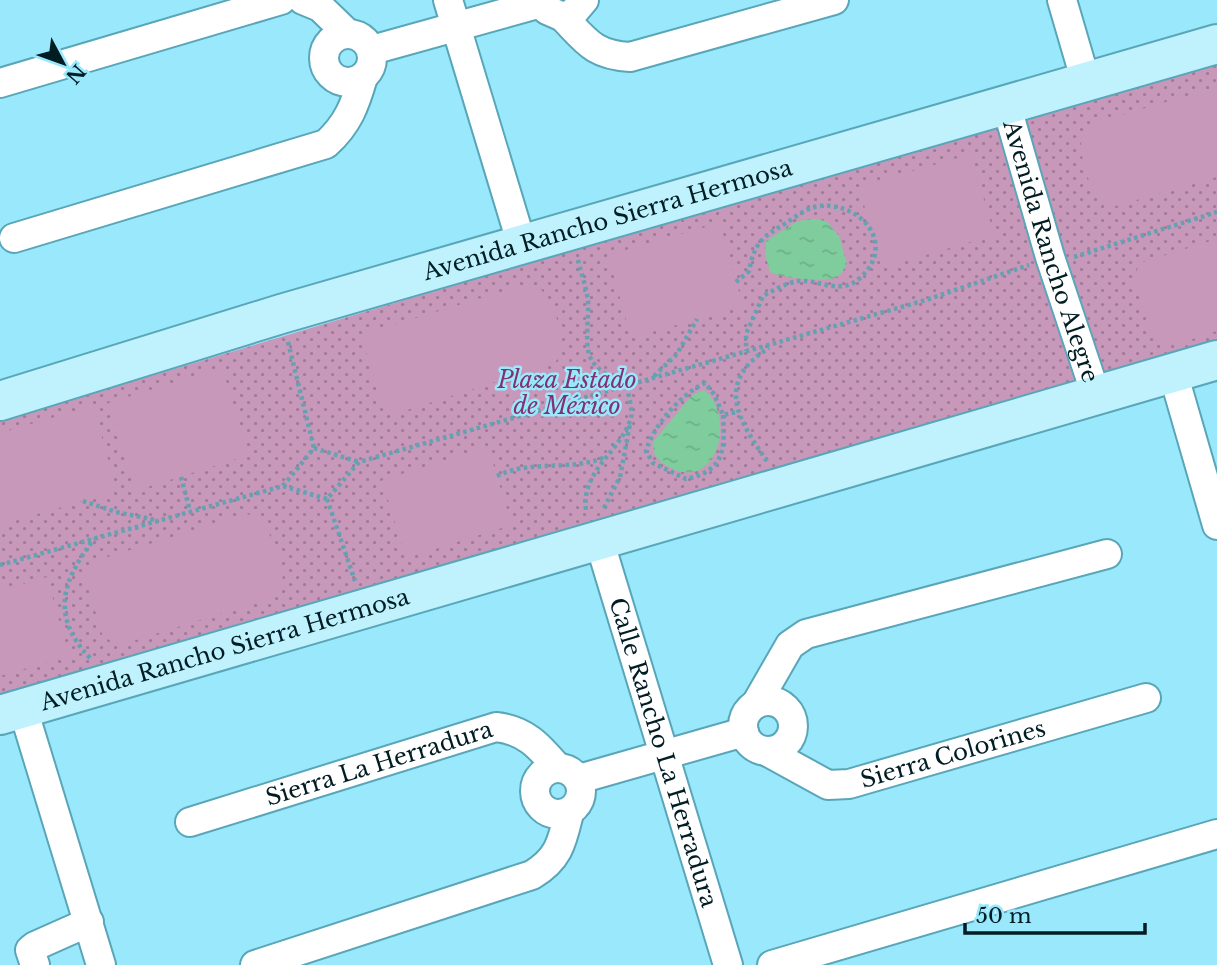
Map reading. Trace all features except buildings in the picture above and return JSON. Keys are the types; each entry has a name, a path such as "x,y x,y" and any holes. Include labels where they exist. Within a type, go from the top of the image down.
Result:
{"street":[{"path":"0,83 281,0"},
{"path":"14,238 326,144 344,128 353,113 363,77 372,65 372,50 362,38 347,33 320,7 303,0"},
{"path":"372,50 452,13 557,5 594,49 609,56 630,57 834,0"},
{"path":"1062,0 1086,82"},
{"path":"452,13 522,245"},
{"path":"347,33 336,36 328,44 324,55 325,66 332,76 341,81 353,81 363,77"},
{"name":"Avenida Rancho Sierra Hermosa","path":"0,401 281,314 1217,44"},
{"name":"Avenida Rancho Alegre","path":"1006,104 1050,257 1097,398"},
{"name":"Avenida Rancho Sierra Hermosa","path":"11,712 364,607 593,525 785,487 1097,398 1217,360"},
{"path":"1173,373 1217,525"},
{"name":"Calle Rancho La Herradura","path":"593,525 728,965"},
{"path":"569,813 557,815 545,811 538,802 535,791 538,780 546,771 568,773 665,755 744,732 748,711 757,704 790,645 806,634 1107,554"},
{"name":"Sierra Colorines","path":"744,732 748,741 828,785 849,784 1146,698"},
{"path":"757,704 777,702 792,716 791,737 785,745 765,751"},
{"path":"11,712 89,922 100,965"},
{"name":"Sierra La Herradura","path":"190,822 496,727 513,729 535,742 568,773"},
{"path":"255,965 532,875 549,865 561,848 569,813 578,804 582,791 568,773"},
{"path":"772,965 1217,834"},
{"path":"35,965 30,950 35,946 89,922"}],"path":[{"path":"736,282 750,271 753,250 763,237 814,207 837,208 854,213 869,223 876,247 871,265 860,278 846,287 800,281 764,296 746,334 746,351"},
{"path":"314,448 359,462 926,300 1050,257 1070,258 1217,212"},
{"path":"572,230 586,286 589,313 585,334 588,355 602,373 627,386"},
{"path":"281,314 314,448"},
{"path":"650,379 677,354 697,319"},
{"path":"776,343 760,354 738,384 736,412 785,487"},
{"path":"705,383 714,394 723,415 724,444 721,460 709,470 686,480 653,463 646,451 650,435 694,388 705,383"},
{"path":"593,525 620,477 632,416 627,386"},
{"path":"723,415 736,412"},
{"path":"593,525 584,496 589,482 606,456 617,446 632,416"},
{"path":"283,486 314,448"},
{"path":"497,476 521,466 593,462 606,456"},
{"path":"327,499 359,462"},
{"path":"181,477 190,511"},
{"path":"0,565 283,486 327,499"},
{"path":"327,499 364,607"},
{"path":"83,501 116,512 157,520"},
{"path":"95,538 71,577 64,596 65,621 74,638 114,682"}],"green space":[{"name":"Plaza Estado de México","path":"1217,64 1217,341 0,700 0,421 1006,120"},
{"path":"1217,87 1217,177 1109,208 1094,196 1081,148 1085,131 1091,124"},
{"path":"971,154 994,235 882,268 859,187"},
{"path":"720,223 743,306 631,338 608,255"},
{"path":"1217,239 1217,331 1178,342 1155,339 1133,279 1140,263"},
{"path":"530,283 545,294 554,310 564,348 555,363 398,413 382,403 364,346 367,333"},
{"path":"222,368 249,455 135,491 108,403"},
{"path":"93,406 117,491 0,525 0,433"},
{"path":"488,447 512,525 406,558 382,480"},
{"path":"247,514 262,524 274,543 281,563 281,584 268,599 120,645 103,637 85,577 91,562"},
{"path":"47,577 69,656 0,676 0,591"}],"water":[{"path":"798,221 826,221 839,236 847,264 842,273 831,279 814,280 770,272 765,254 766,241"},
{"path":"704,390 714,402 719,417 720,434 716,450 708,463 697,471 682,472 659,459 654,452 653,442 692,395"}]}
